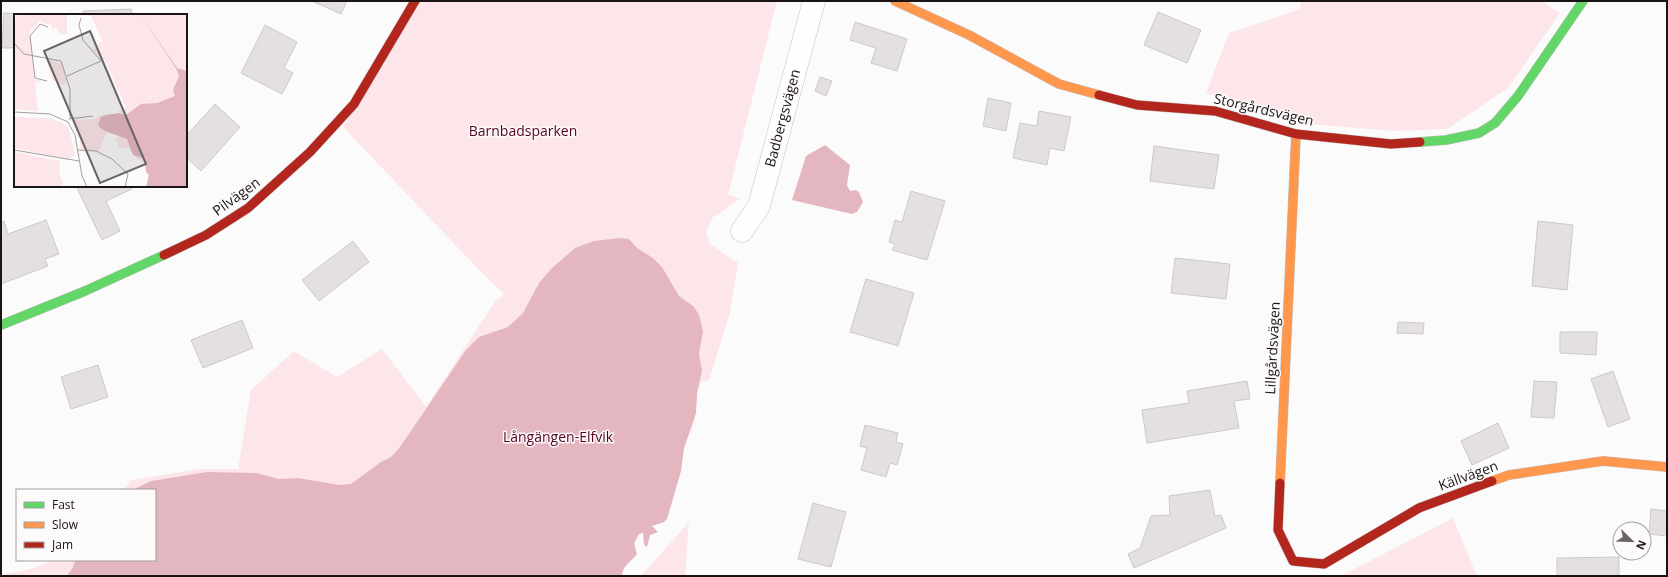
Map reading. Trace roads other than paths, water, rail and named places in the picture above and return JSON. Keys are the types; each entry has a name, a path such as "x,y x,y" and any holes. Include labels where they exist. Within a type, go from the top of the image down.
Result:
{"street":[{"name":"Pilvägen","path":"1,325 85,291 206,235 248,208 310,152 354,104 415,1"},
{"name":"Badbergsvägen","path":"742,231 759,206 814,1"},
{"name":"Storgårdsvägen","path":"895,1 969,35 1059,84 1137,105 1214,110 1296,134 1391,144 1446,140 1479,133 1495,123 1518,96 1584,1"},
{"name":"Lillgårdsvägen","path":"1294,561 1278,530 1296,134"},
{"name":"Källvägen","path":"1294,561 1324,564 1419,508 1509,475 1602,461 1667,467"}],"park label":[{"name":"Barnbadsparken","path":"523,130"},
{"name":"Långängen-Elfvik","path":"558,436"}]}
